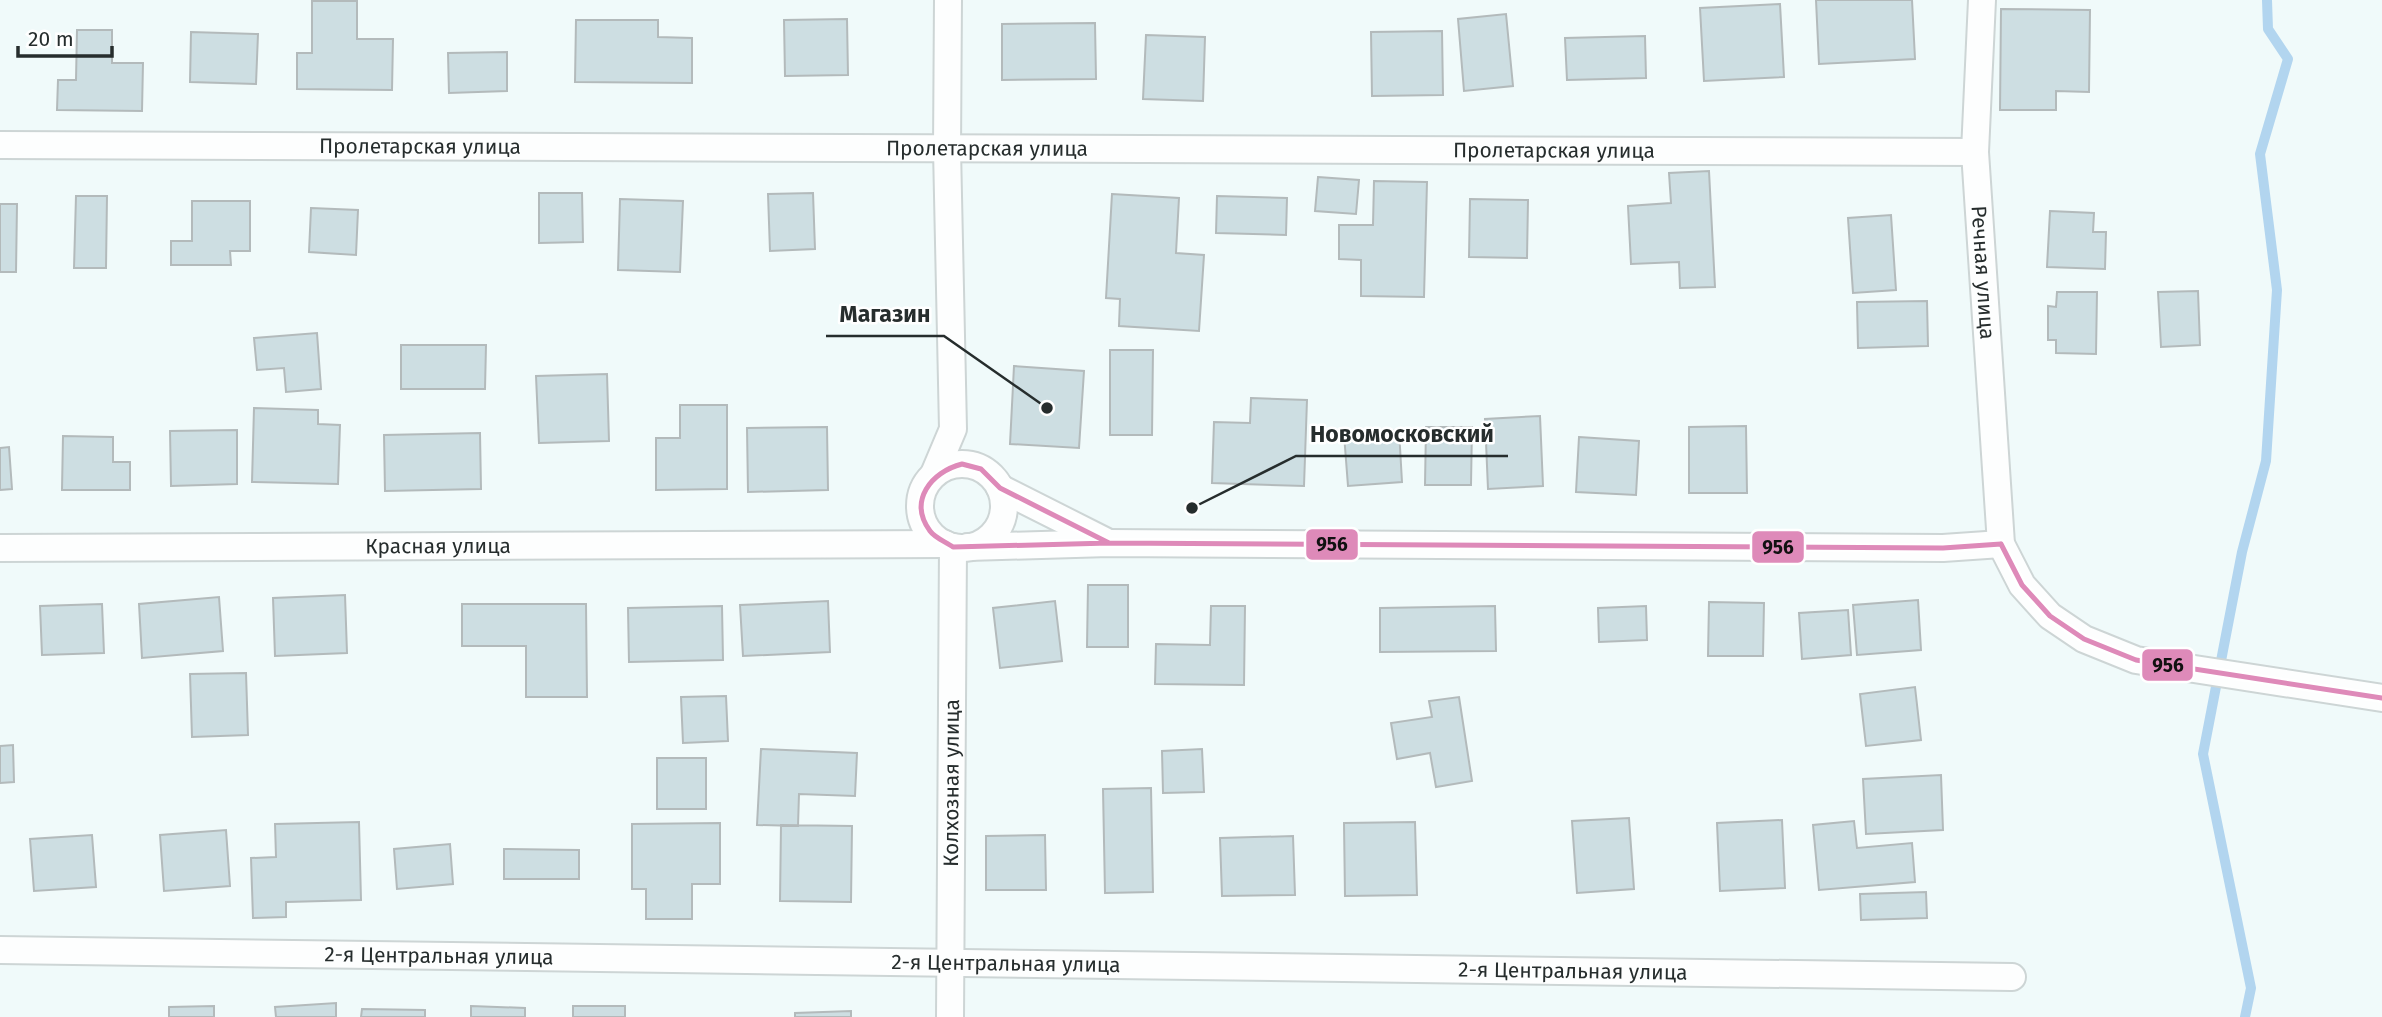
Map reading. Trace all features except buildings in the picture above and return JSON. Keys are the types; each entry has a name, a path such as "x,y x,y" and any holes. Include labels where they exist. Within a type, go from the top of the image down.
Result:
{"street":[{"path":"948,0 947,149 953,429 920,500 921,516 928,530 955,546 983,542 995,532 1002,518 1004,503 1000,488 991,475 979,466 953,429"},
{"name":"Речная улица","path":"1982,0 1975,152 2001,544"},
{"name":"Пролетарская улица","path":"0,145 1975,152"},
{"path":"934,474 948,466 963,463 979,466"},
{"name":"Красная улица","path":"1000,488 1109,543"},
{"name":"Красная улица","path":"876,543 903,532 921,516"},
{"name":"Красная улица","path":"0,548 876,543 955,546 1109,543 1930,548 2001,544"},
{"path":"2001,544 2022,585 2050,616 2084,639 2136,660 2382,698"},
{"name":"Колхозная улица","path":"950,1017 955,546"},
{"name":"2-я Центральная улица","path":"0,950 2012,976"}],"waterway":[{"path":"2245,1017 2251,988 2203,754 2242,552 2266,461 2277,290 2260,154 2288,59 2268,29 2267,0"}],"transit line":[{"name":"956","path":"962,464 981,469 1000,488 1109,543 953,547 930,531 921,509 922,499 932,481 962,464"},
{"name":"956","path":"1109,543 1943,548 2001,544"},
{"name":"956","path":"2001,544 2022,585 2050,616 2084,639 2136,660 2382,698"}],"place":[{"name":"Магазин","path":"1047,408"},
{"name":"Новомосковский","path":"1192,508"}]}
